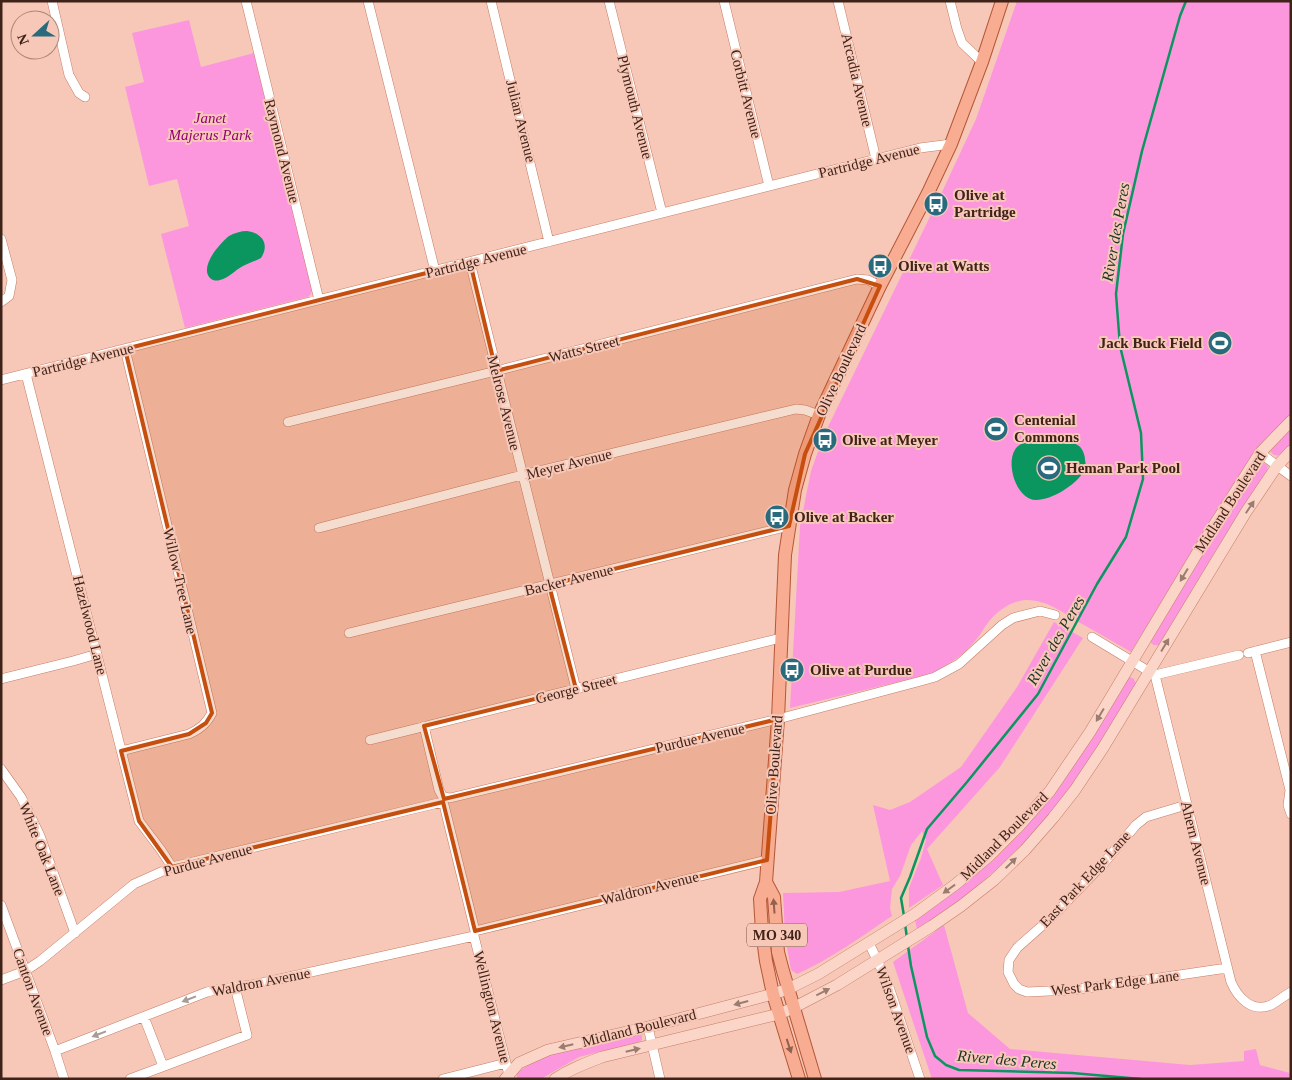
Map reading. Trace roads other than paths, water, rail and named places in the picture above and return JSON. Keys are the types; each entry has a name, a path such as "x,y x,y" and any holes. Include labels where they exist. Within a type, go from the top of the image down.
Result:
{"main road":[{"name":"Olive Boulevard","path":"799,1079 773,994 766,961 760,899 766,882 778,719 785,555 795,490 802,463 819,415 880,286 951,144 982,62 1002,1"},
{"name":"Midland Boulevard","path":"507,1074 519,1062 548,1050 648,1027 788,989 818,974 869,943 915,914 956,884 989,856 1050,791 1090,732 1210,530 1260,453 1291,420"},
{"name":"Midland Boulevard","path":"556,1079 584,1063 602,1057 779,1014 793,1008 837,985 918,935 961,906 994,880 1025,850 1075,790 1152,674 1246,512 1278,466 1291,451"},
{"name":"Olive Boulevard","path":"766,882 774,897 778,952 815,1079"}],"street":[{"path":"52,1 70,75 79,93 85,97"},
{"name":"Raymond Avenue","path":"246,1 320,300"},
{"path":"368,1 435,271"},
{"name":"Julian Avenue","path":"491,1 550,242"},
{"name":"Plymouth Avenue","path":"609,1 662,214"},
{"name":"Corbitt Avenue","path":"724,1 769,186"},
{"name":"Arcadia Avenue","path":"838,1 876,159"},
{"path":"950,1 956,29 962,42 982,62"},
{"name":"Partridge Avenue","path":"1,380 920,148 951,144"},
{"path":"1,239 12,280 9,296 1,302"},
{"name":"Melrose Avenue","path":"470,262 576,689"},
{"name":"Watts Street","path":"288,422 857,279 868,280 880,286"},
{"name":"Willow Tree Lane","path":"121,751 189,734 206,723 212,713 125,350"},
{"name":"Hazelwood Lane","path":"26,374 139,821 162,850 172,867"},
{"name":"Meyer Avenue","path":"319,528 522,475 796,409 806,410 819,415"},
{"path":"1260,453 1291,476"},
{"name":"Backer Avenue","path":"349,633 789,526"},
{"name":"Purdue Avenue","path":"1,980 25,971 40,961 134,884 172,867 778,719 935,676 959,664 1002,625 1013,618 1040,611 1056,615"},
{"path":"1092,637 1152,674 1291,642"},
{"name":"George Street","path":"370,740 781,638"},
{"path":"1247,653 1290,790 1288,805 1291,814"},
{"path":"1,679 97,654"},
{"name":"Ahern Avenue","path":"1152,674 1234,990 1248,1004 1261,1008 1291,992"},
{"name":"Wellington Avenue","path":"424,726 507,1074"},
{"name":"White Oak Lane","path":"1,769 20,797 40,836 75,933"},
{"name":"East Park Edge Lane","path":"1010,977 1008,972 1009,960 1017,948 1071,898 1136,825 1146,817 1186,806"},
{"name":"Waldron Avenue","path":"55,1051 207,992 252,986 767,860"},
{"name":"Canton Avenue","path":"1,905 64,1079"},
{"name":"Wilson Avenue","path":"869,943 887,981 920,1079"},
{"name":"West Park Edge Lane","path":"1010,977 1019,989 1027,992 1072,990 1227,968"},
{"path":"130,1079 247,1035 235,987"},
{"path":"144,1017 163,1066"},
{"path":"648,1027 660,1079"},
{"path":"443,1079 507,1074"}],"waterway":[{"name":"River des Peres","path":"904,916 901,898 927,829 1038,694 1097,584 1126,537 1143,479 1141,433 1120,346 1116,294 1123,234 1142,151 1180,16 1186,1"},
{"name":"River des Peres","path":"905,924 907,938"},
{"name":"River des Peres","path":"908,946 927,1037 935,1056 946,1065 959,1070 1072,1073 1141,1079"}],"place":[{"name":"Olive at Partridge","path":"936,204"},
{"name":"Olive at Watts","path":"880,266"},
{"name":"Jack Buck Field","path":"1220,343"},
{"name":"Centenial Commons","path":"996,429"},
{"name":"Olive at Meyer","path":"825,440"},
{"name":"Heman Park Pool","path":"1049,468"},
{"name":"Olive at Backer","path":"777,517"},
{"name":"Olive at Purdue","path":"792,670"}],"park label":[{"name":"Janet Majerus Park","path":"210,126"}]}
